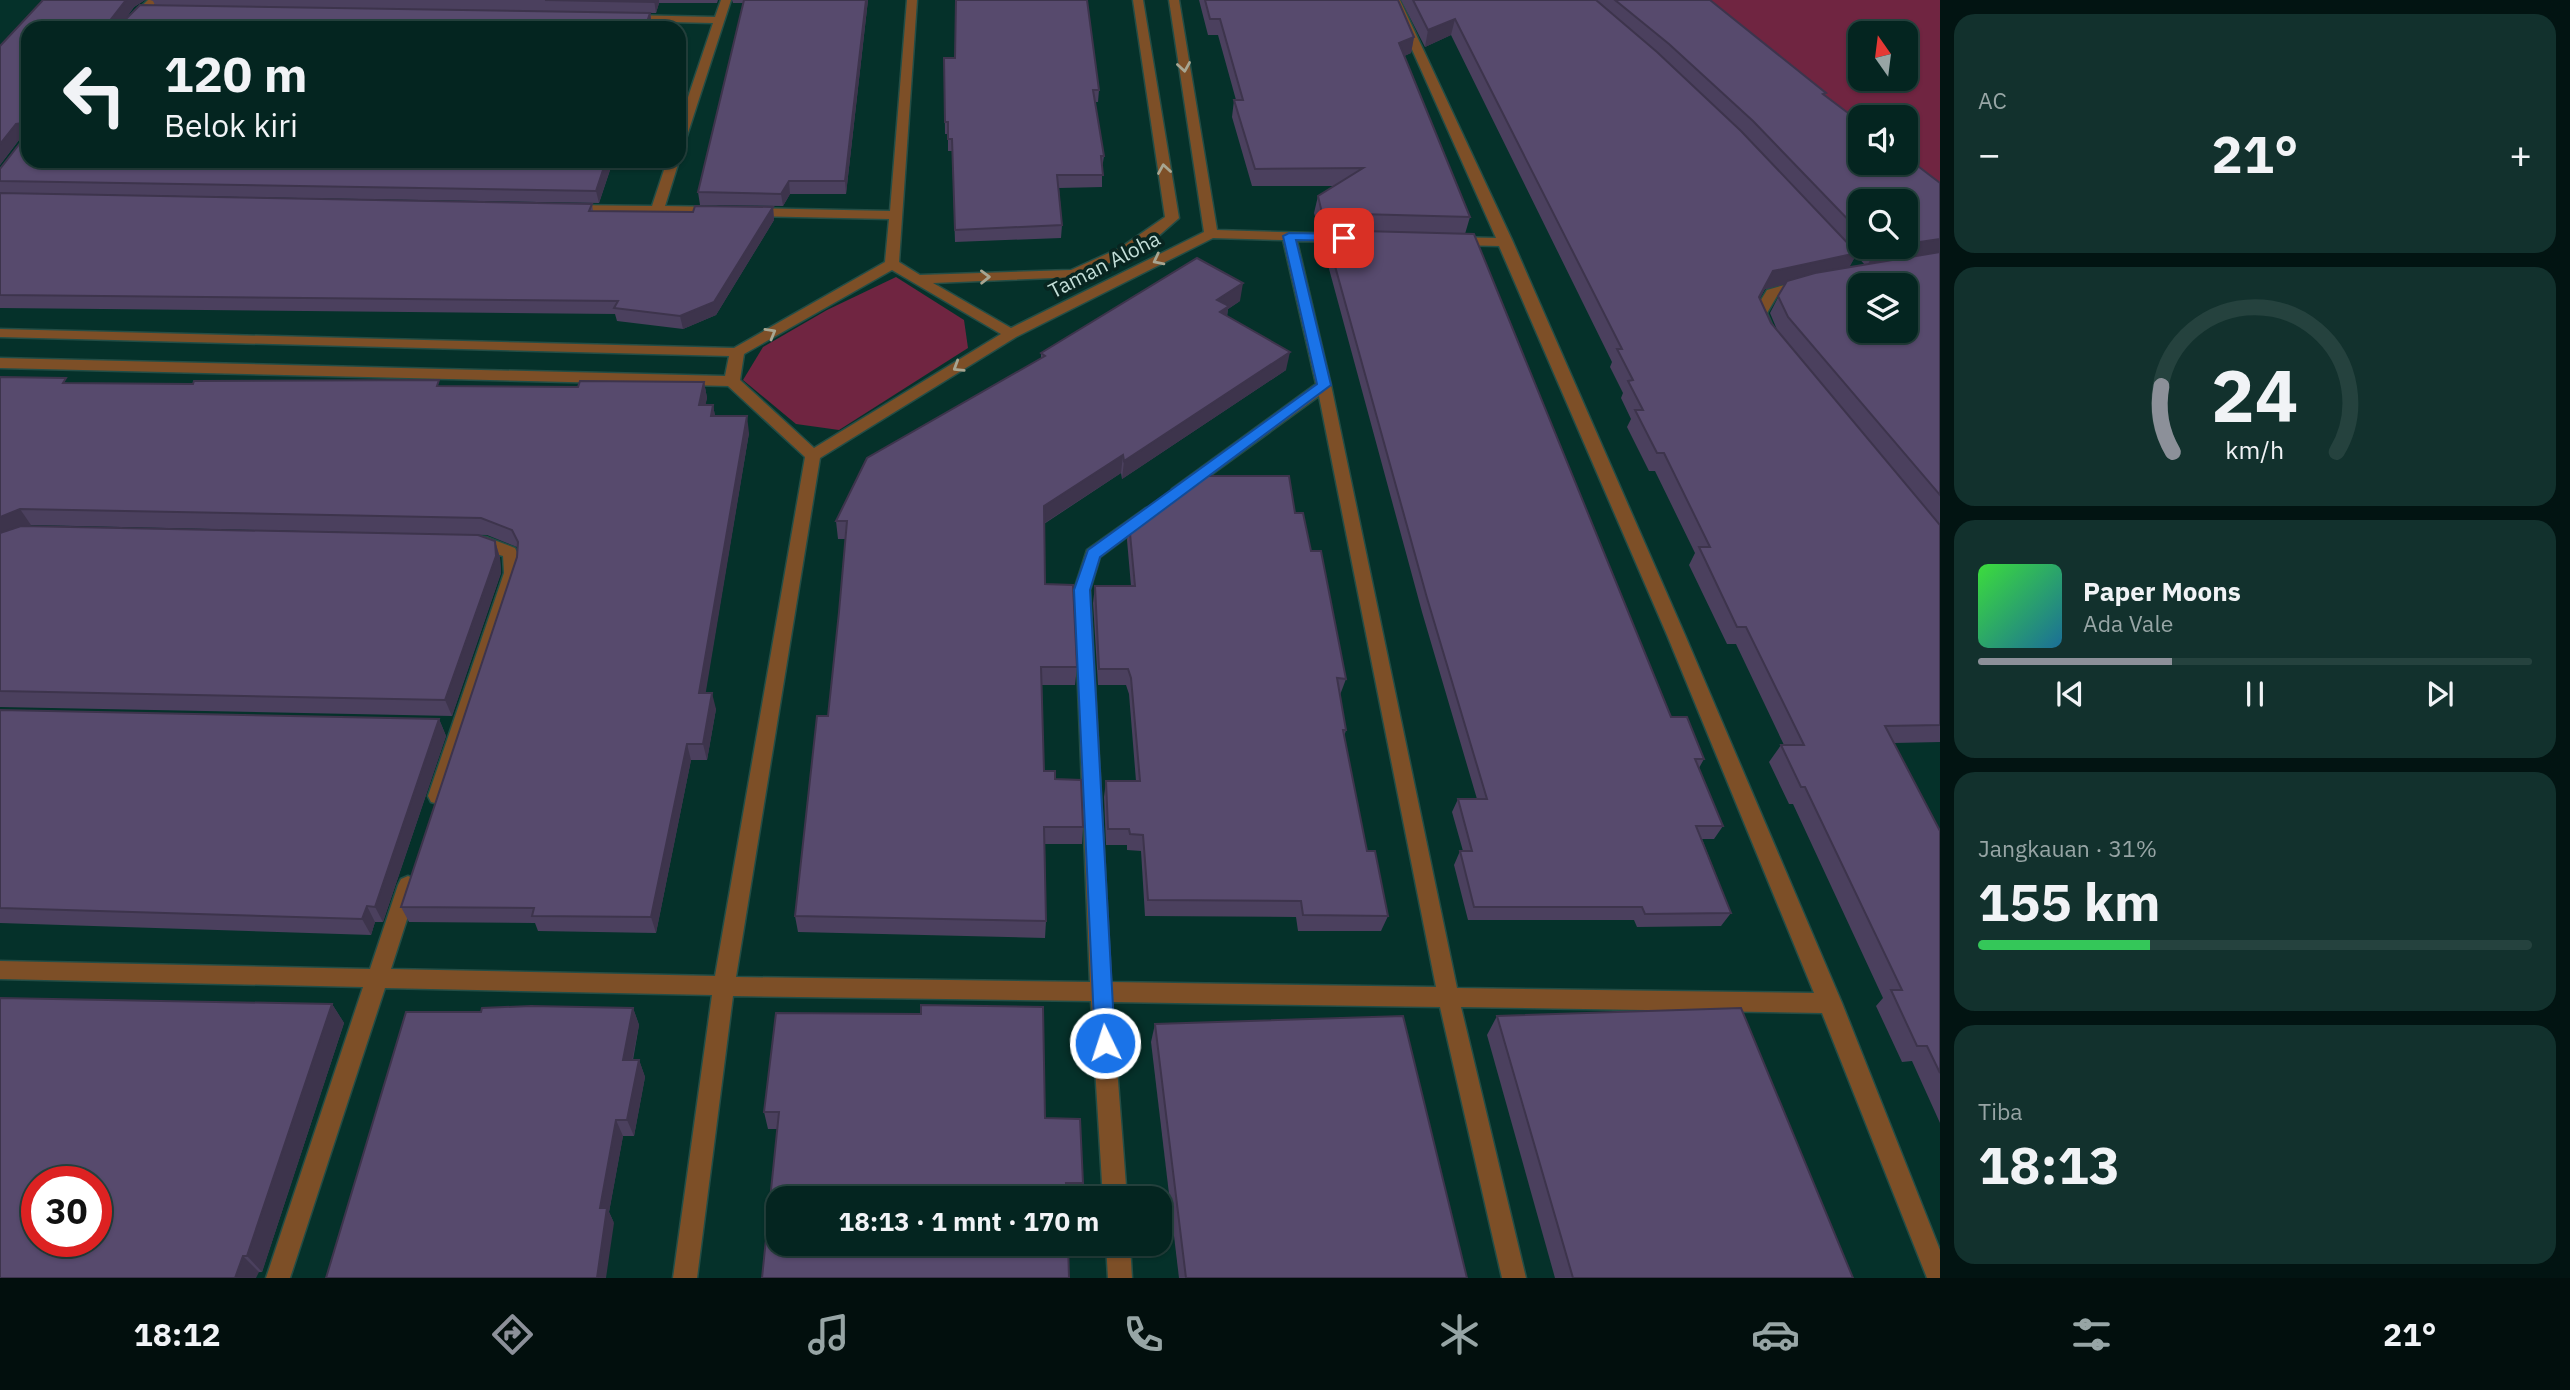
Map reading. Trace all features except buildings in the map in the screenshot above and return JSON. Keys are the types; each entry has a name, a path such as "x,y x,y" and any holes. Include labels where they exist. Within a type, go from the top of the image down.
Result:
{"street":[{"path":"131,21 154,0"},
{"path":"686,104 726,0"},
{"path":"892,264 912,0"},
{"name":"Taman Aloha","path":"917,279 1073,274 1091,268 1145,239 1172,218 1138,0"},
{"path":"1174,0 1211,234 1357,238"},
{"path":"1395,0 1506,243 1830,1003 1939,1278"},
{"path":"140,11 162,11"},
{"path":"610,18 720,20"},
{"path":"657,210 671,168"},
{"path":"561,209 895,215"},
{"name":"Taman Aloha","path":"813,456 1011,334 1211,234"},
{"path":"1289,236 1324,385 1448,996 1514,1278"},
{"path":"1438,241 1506,243"},
{"path":"892,264 1011,334"},
{"path":"0,333 737,352 892,264"},
{"path":"1770,337 1760,313 1772,293 1816,282"},
{"path":"732,381 737,352"},
{"path":"0,363 732,381 813,456 724,986 685,1278"},
{"path":"1114,1186 1101,992 1082,590 1093,554 1324,385"},
{"path":"432,814 454,725 512,573 513,559 509,552 499,546 459,542"},
{"path":"278,1278 415,865"},
{"path":"0,970 724,986 1830,1003"},
{"path":"1119,1256 1120,1278"}],"shaded area":[{"path":"1689,0 1940,0 1940,203 1916,175 1918,105 1848,105 1848,128"},
{"path":"896,277 964,320 968,348 839,430 796,424 743,380 763,347 827,310"}],"route":[{"path":"1105,1043 1082,590 1093,554 1324,385 1289,236 1344,238"}]}
